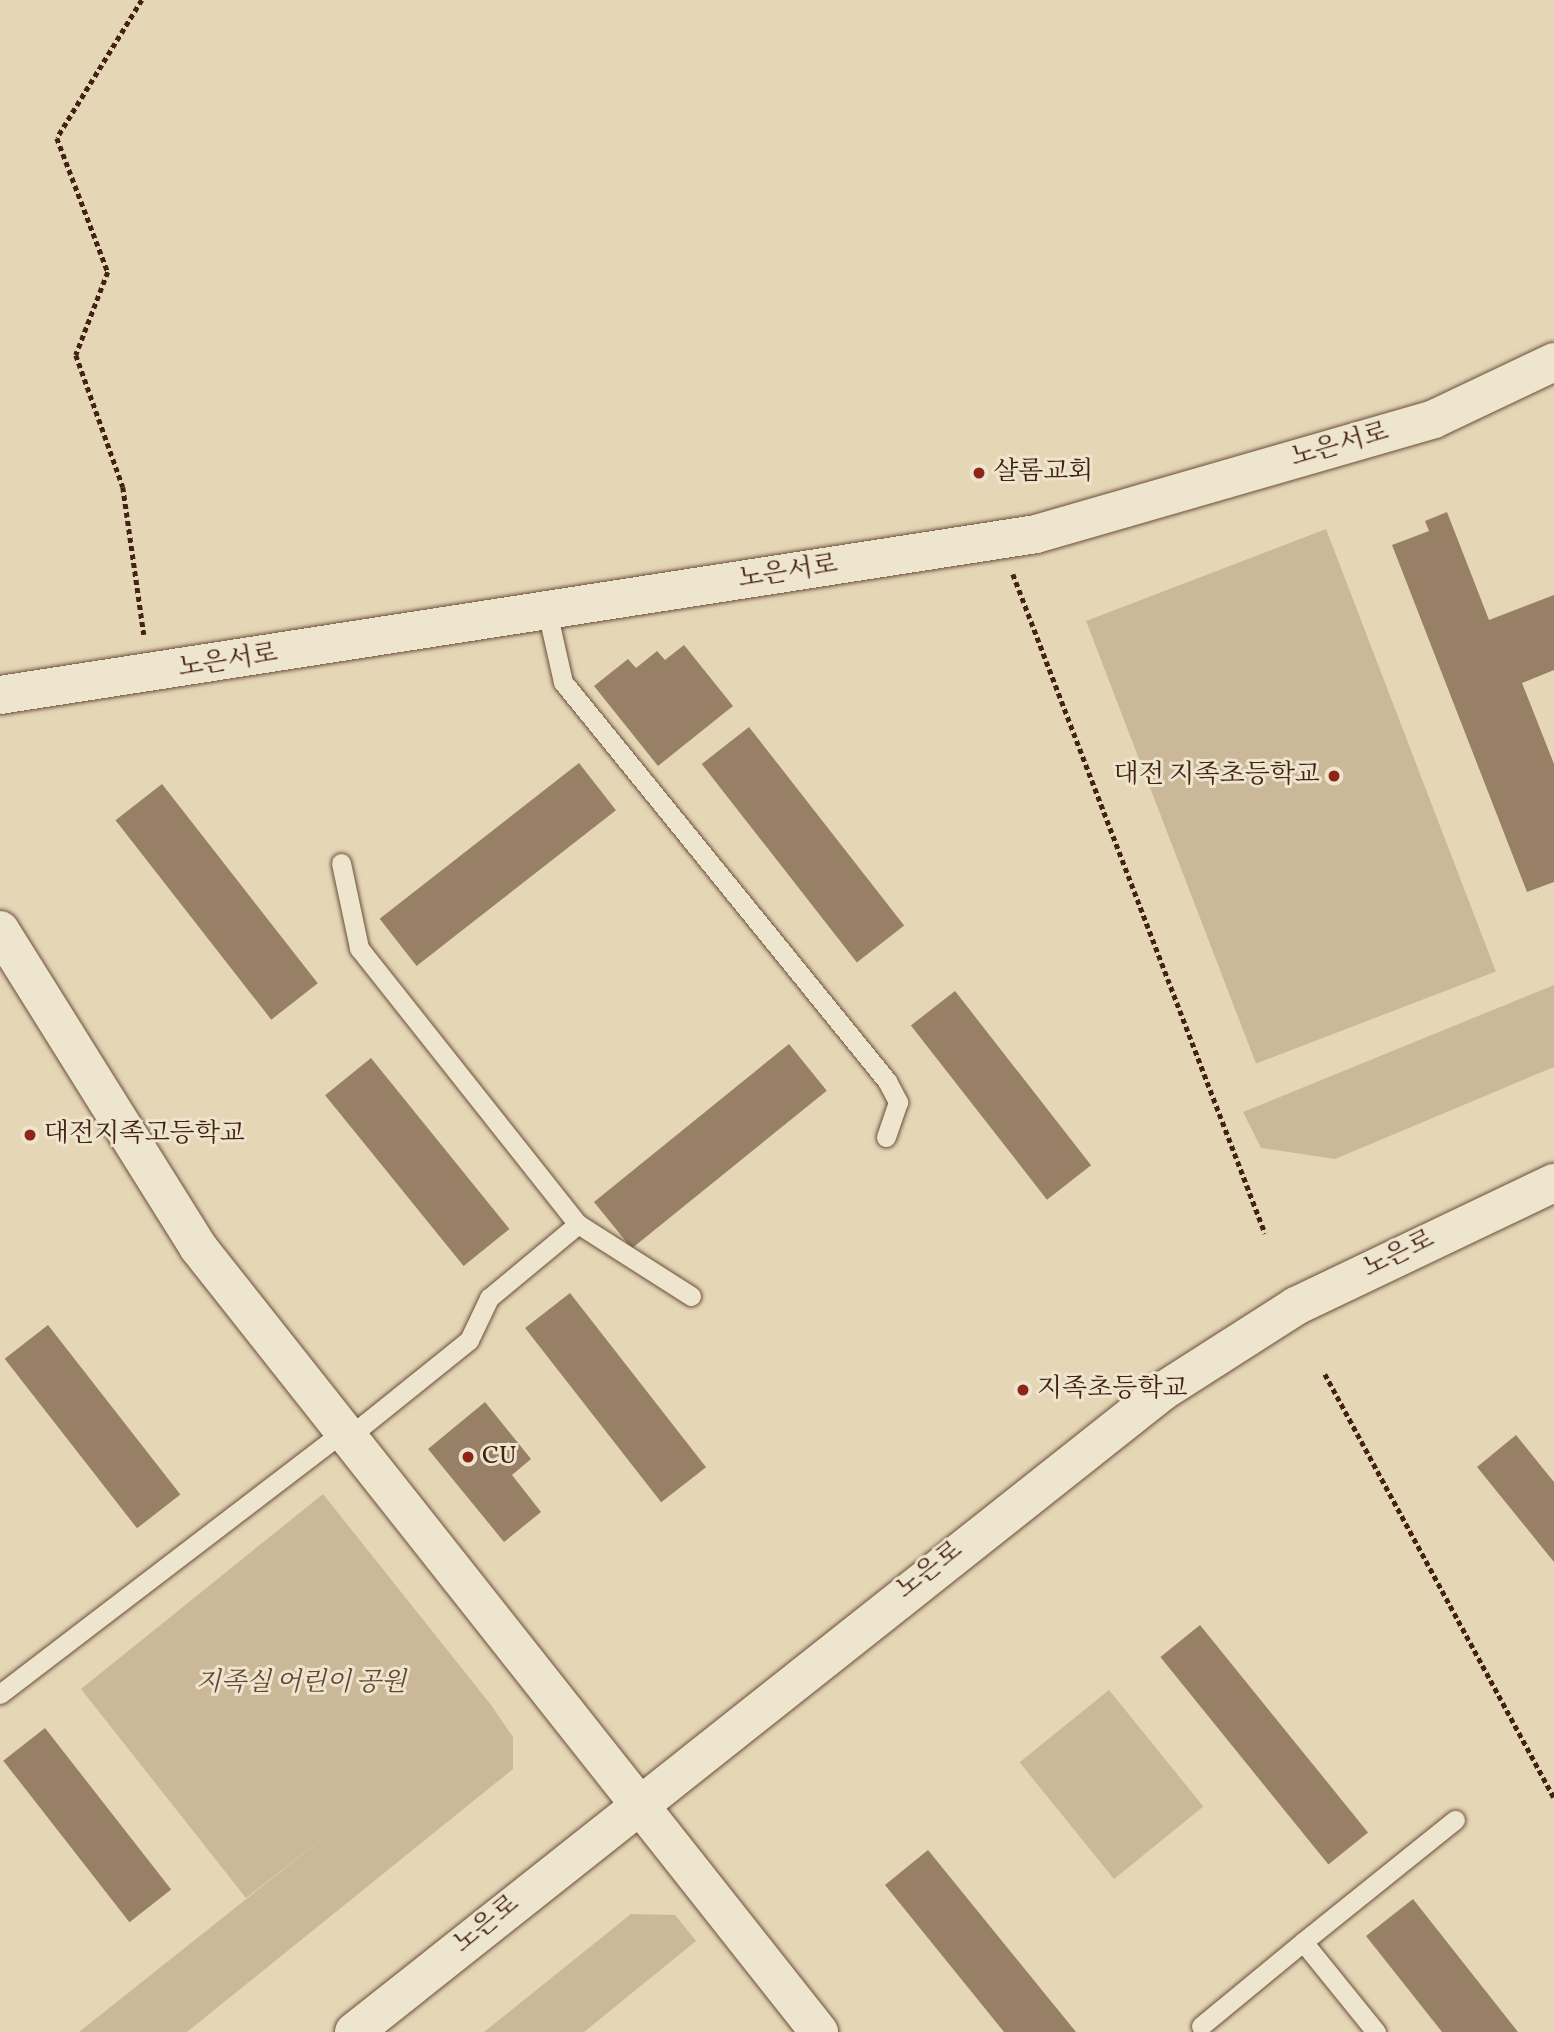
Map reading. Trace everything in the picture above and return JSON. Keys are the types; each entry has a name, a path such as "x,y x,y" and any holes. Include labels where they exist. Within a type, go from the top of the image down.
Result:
{"street":[{"name":"노은서로","path":"0,695 147,675 1036,534 1434,419 1554,362"},
{"path":"0,930 198,1247 343,1436 635,1805 819,2032"},
{"name":"노은로","path":"354,2032 635,1805 1163,1391 1296,1306 1554,1183"}],"lane":[{"path":"547,611 563,682 887,1081 898,1102 887,1137"},
{"path":"341,863 359,948 578,1224 691,1296"},
{"path":"0,1694 469,1340 489,1298 578,1224"},
{"path":"1201,2026 1455,1819"},
{"path":"1303,1942 1376,2032"}],"path":[{"path":"142,0 57,138 108,272 76,355 123,487 147,675"},
{"path":"1012,570 1265,1233"},
{"path":"1325,1374 1554,1797"}],"green space":[{"path":"1326,529 1496,972 1256,1064 1086,621"},
{"path":"1554,985 1554,1067 1335,1159 1261,1148 1243,1112"},
{"name":"지족실 어린이 공원","path":"323,1494 491,1705 513,1737 513,1769 187,2032 79,2032 333,1830 246,1898 81,1689"},
{"path":"1109,1690 1203,1807 1114,1879 1020,1762"},
{"path":"631,1914 675,1915 696,1941 584,2032 484,2032"}],"building":[{"path":"1447,512 1489,620 1554,595 1554,670 1522,683 1554,764 1554,882 1527,892 1392,545 1429,531 1425,521"},
{"path":"684,645 733,706 658,766 594,686 628,659 636,668 657,651 665,660"},
{"path":"749,727 904,926 857,963 702,764"},
{"path":"579,763 616,810 417,966 380,919"},
{"path":"162,784 318,983 271,1020 116,820"},
{"path":"955,991 1091,1165 1047,1200 911,1025"},
{"path":"789,1044 827,1091 632,1249 594,1202"},
{"path":"371,1058 509,1229 464,1266 325,1095"},
{"path":"570,1293 706,1467 661,1502 525,1328"},
{"path":"48,1325 180,1494 137,1528 5,1359"},
{"path":"485,1402 531,1459 512,1475 541,1512 504,1542 428,1449"},
{"path":"1516,1435 1554,1482 1554,1562 1477,1467"},
{"path":"1200,1625 1368,1832 1328,1865 1160,1657"},
{"path":"45,1728 171,1890 129,1922 3,1761"},
{"path":"928,1850 1076,2032 1004,2032 885,1885"},
{"path":"1413,1899 1518,2032 1442,2032 1366,1936"}],"place":[{"name":"샬롬교회","path":"979,473"},
{"name":"대전 지족초등학교","path":"1334,776"},
{"name":"대전지족고등학교","path":"30,1135"},
{"name":"지족초등학교","path":"1023,1390"},
{"name":"CU","path":"468,1457"}]}
